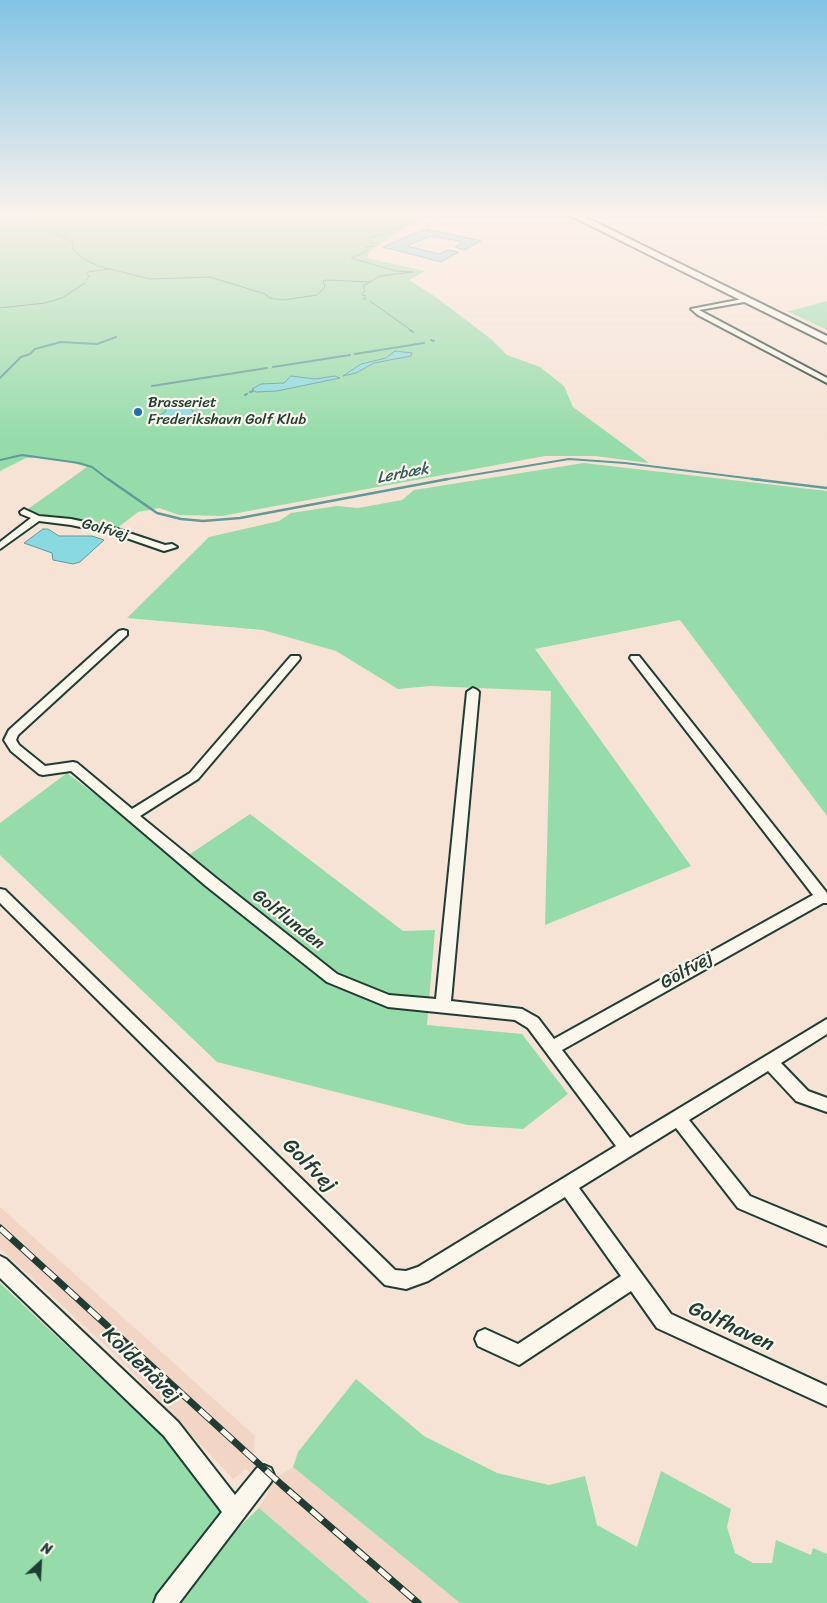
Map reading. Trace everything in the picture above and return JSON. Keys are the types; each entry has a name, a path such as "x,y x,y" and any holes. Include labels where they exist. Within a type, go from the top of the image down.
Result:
{"main road":[{"path":"723,288 827,340"}],"street":[{"path":"748,300 694,309 700,314 827,381"},
{"name":"Golfvej","path":"24,512 37,518 71,522 117,532 164,548 172,547"},
{"path":"2,542 37,518"},
{"name":"Golflunden","path":"122,633 13,733 10,740 15,748 43,770 73,766 211,882 332,978 388,1001 517,1014 534,1023 553,1047"},
{"path":"132,815 194,776 295,658"},
{"name":"Golfvej","path":"553,1047 825,897 635,658"},
{"path":"443,1006 473,692"},
{"name":"Golfvej","path":"0,894 391,1279 406,1280 422,1274 827,1026"},
{"path":"553,1047 628,1149"},
{"path":"770,1062 802,1096 827,1105"},
{"path":"677,1117 744,1202 827,1237"},
{"name":"Golfhaven","path":"567,1186 664,1321 827,1396"},
{"name":"Koldenåvej","path":"0,1265 171,1428 235,1512"},
{"path":"485,1339 519,1355 632,1279"},
{"path":"165,1603 264,1475"}],"shaded area":[{"path":"0,1207 255,1436 253,1456 279,1476 293,1467 460,1603 370,1603 259,1508 269,1491 246,1469 233,1479 114,1353 0,1249"}],"green space":[{"path":"0,288 421,288 491,339 507,355 540,367 564,386 573,407 649,463 595,456 545,456 222,516 179,515 159,508 138,512 116,529 30,512 28,509 87,467 66,461 26,458 0,471"},
{"path":"827,301 827,330 787,311 790,311"},
{"path":"584,463 827,491 827,816 680,620 535,649 691,866 545,925 551,691 430,686 398,689 336,651 263,630 127,618 209,537 279,521 291,513 337,506 358,508 402,500 414,490"},
{"path":"67,773 181,860 250,814 403,931 435,930 427,1025 522,1034 568,1094 523,1129 467,1125 217,1062 0,855 0,823"},
{"path":"0,1283 163,1437 220,1505 221,1521 155,1603 0,1603"},
{"path":"356,1379 424,1436 497,1473 549,1485 585,1476 597,1525 637,1547 661,1471 731,1509 727,1527 735,1553 753,1563 772,1563 776,1540 811,1555 813,1548 827,1554 827,1603 460,1603 293,1467 298,1452"},
{"path":"259,1508 370,1603 176,1603 230,1536"}],"water":[{"path":"395,351 412,353 411,356 374,363 356,373 343,376 361,364 386,358"},
{"path":"291,376 315,379 335,376 340,378 277,391 256,392 252,389 261,384 284,383"},
{"path":"178,400 189,404 196,418 176,419 159,416 166,411 165,406"},
{"path":"43,529 48,529 59,536 92,536 104,540 80,562 73,564 53,560 52,553 24,543"}],"waterway":[{"path":"0,308 45,303 62,298 78,288"},
{"path":"245,288 265,294 270,298 283,300 317,295 324,288"},
{"path":"364,288 365,290 362,295 366,296 363,299 366,299"},
{"path":"370,301 412,331"},
{"path":"0,378 21,357 30,354 35,349 61,342 97,344 116,337"},
{"path":"355,354 424,343"},
{"path":"273,367 350,355"},
{"path":"152,386 267,368"},
{"name":"Lerbæk","path":"0,460 22,455 79,463 92,467 109,480"},
{"name":"Lerbæk","path":"448,479 569,459 625,463 762,480"},
{"name":"Lerbæk","path":"108,479 157,513 181,519 203,521 240,518 448,479"},
{"name":"Lerbæk","path":"442,480 448,479"},
{"name":"Lerbæk","path":"752,479 827,488"}],"railway":[{"path":"0,1228 282,1485 418,1603"}],"place":[{"name":"Brasseriet Frederikshavn Golf Klub","path":"138,412"}]}
